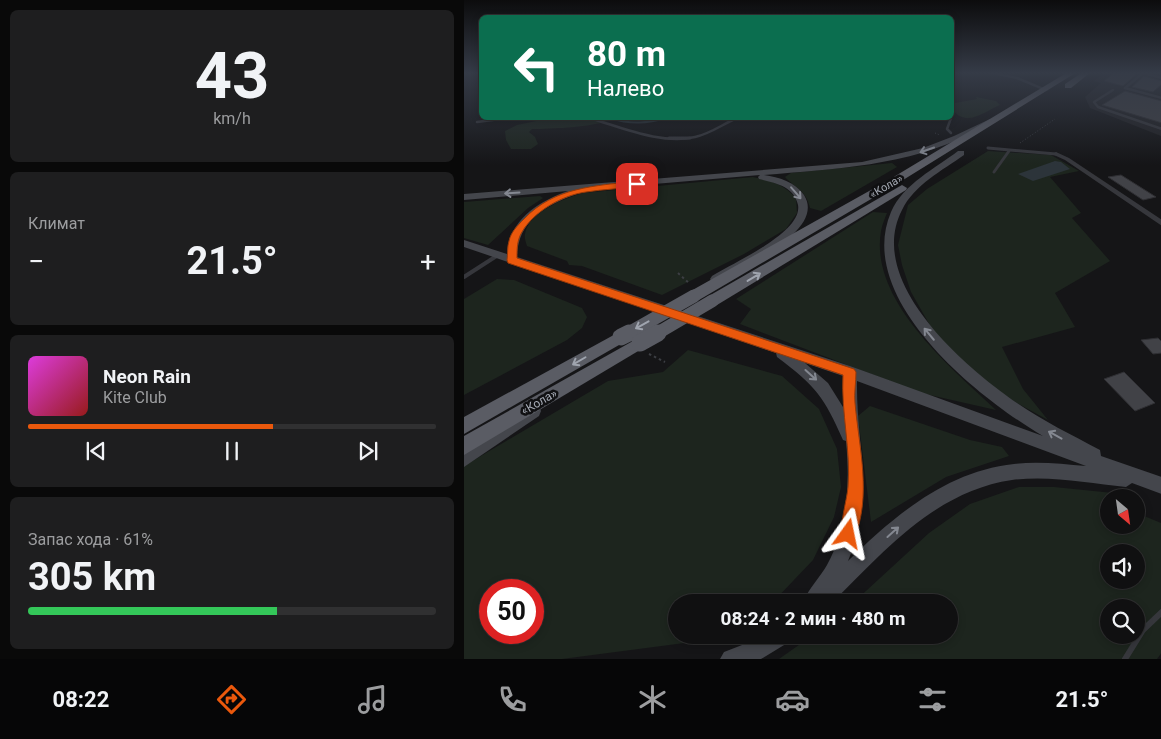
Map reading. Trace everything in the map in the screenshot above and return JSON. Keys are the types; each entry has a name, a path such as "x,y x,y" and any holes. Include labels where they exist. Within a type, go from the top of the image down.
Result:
{"highway":[{"name":"«Кола»","path":"464,426 621,337 692,290 1035,103"},
{"name":"«Кола»","path":"1007,119 1026,112"},
{"name":"«Кола»","path":"464,446 641,347 712,301 965,151"}],"main road":[{"path":"464,197 850,166 899,158 942,144 985,122 1007,119"},
{"path":"965,151 912,192 898,208 893,219 890,238 891,260 898,285 908,303 928,332 953,360 995,396 1047,430 1153,484"},
{"path":"692,290 786,236 802,218 803,201 790,186 768,178 735,176"},
{"path":"512,260 515,236 534,213 560,197 598,187"},
{"path":"464,244 850,372 1153,484"},
{"path":"772,346 804,368 822,385 838,409 854,449"},
{"path":"817,594 836,566 848,534 856,486 848,401 850,372"},
{"path":"464,459 522,421 558,392"},
{"path":"828,594 896,528 927,505 974,480 1010,472 1042,471 1153,484"},
{"path":"731,659 758,644"},
{"path":"731,659 760,649 768,644"}],"street":[{"path":"1056,154 1067,159 1161,224"}],"lane":[{"path":"1095,103 1098,107 1161,129"},
{"path":"477,122 492,120"},
{"path":"596,120 638,132 676,138 694,137 732,120"},
{"path":"950,120 947,129 951,133"},
{"path":"988,148 1056,154"},
{"path":"994,172 1009,151"},
{"path":"464,277 498,255"},
{"path":"1126,659 1142,630 1161,612"}],"path":[{"path":"1009,151 1055,119"},
{"path":"678,273 692,290"},
{"path":"641,347 665,362"}],"shaded area":[{"path":"955,103 998,103 1000,105 982,114 964,118 954,111"},
{"path":"1088,103 1161,103 1161,136 1090,108"},
{"path":"541,120 610,120 599,124 532,129 529,132 535,137 538,144 531,149 511,149 506,140 505,131 517,125"},
{"path":"988,151 1051,155 1079,171 1050,177 1081,213 1072,218 1110,261 1055,293 1075,327 1002,347 1023,389 1048,420 1008,398 969,371 932,329 911,292 902,265 898,245 908,205 927,189"},
{"path":"1055,161 1061,162 1070,169 1033,181 1018,174"},
{"path":"892,163 897,167 821,211 810,208 803,193 785,177 791,173"},
{"path":"753,177 776,184 786,189 796,198 797,213 786,229 744,254 662,295 582,266 569,265 567,261 527,246 526,243 525,235 533,219 548,207 583,193"},
{"path":"540,196 543,198 528,208 488,245 464,238 464,202"},
{"path":"873,212 887,213 881,231 881,257 888,282 900,307 917,331 937,353 996,410 921,393 740,324 751,309 736,299"},
{"path":"497,279 514,280 582,308 587,317 582,328 567,340 464,395 464,299"},
{"path":"688,350 782,376 819,409 837,449 841,487 834,517 813,560 781,594 668,594 668,644 677,644 562,659 464,659 464,466 608,381 663,372"},
{"path":"870,406 970,440 1002,447 1009,456 946,477 871,522 858,416"},
{"path":"1019,487 1054,487 1100,492 1100,534 1145,534 1145,516 1161,523 1162,652 1157,659 779,659 800,644 958,644 958,594 863,594 929,533 970,504"}],"building":[{"path":"1106,103 1162,103 1162,123 1102,105"},
{"path":"1121,175 1156,197 1143,200 1108,177"},
{"path":"1158,338 1162,342 1162,353 1153,354 1141,340"},
{"path":"1124,372 1155,403 1135,411 1104,379"}],"waterway":[{"path":"618,120 625,122 658,120"}],"route":[{"path":"637,184 598,187 566,194 548,203 534,213 518,230 512,250 512,260 850,372 848,401 856,486 848,534"}]}
